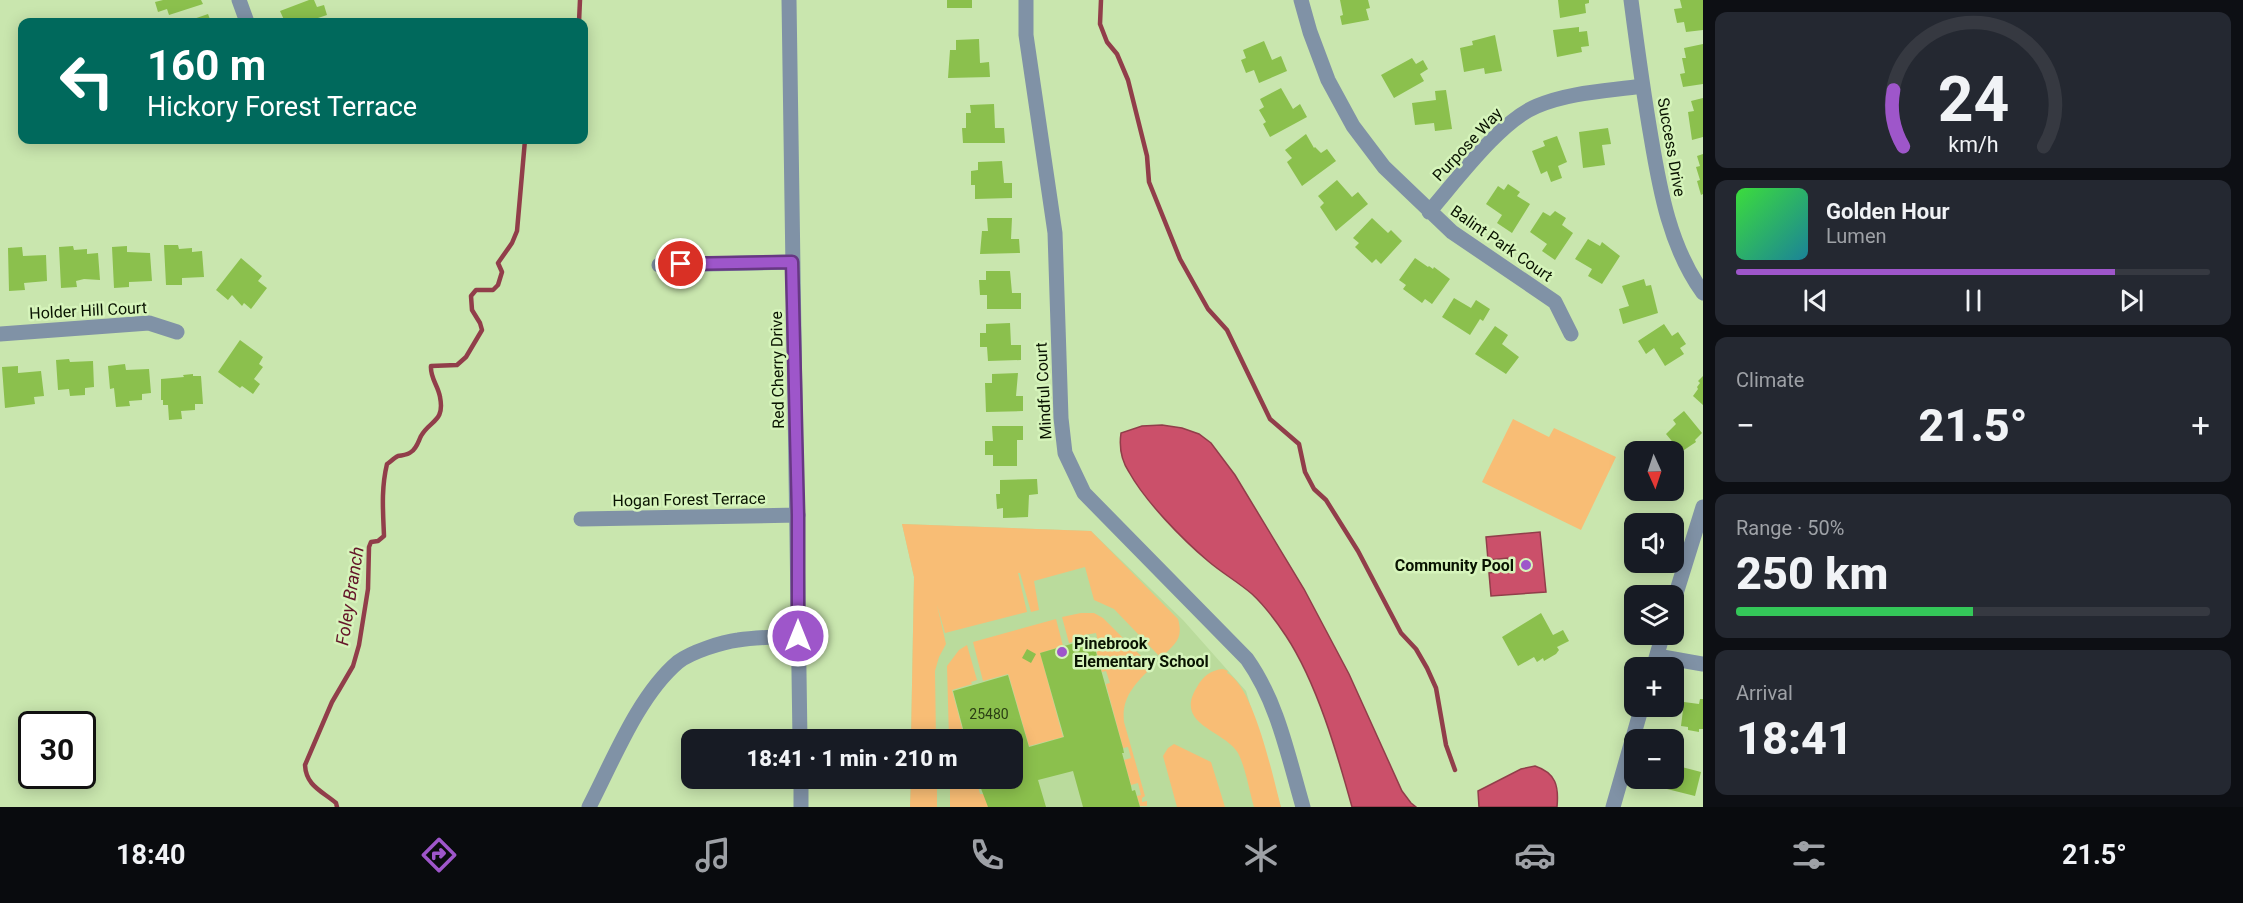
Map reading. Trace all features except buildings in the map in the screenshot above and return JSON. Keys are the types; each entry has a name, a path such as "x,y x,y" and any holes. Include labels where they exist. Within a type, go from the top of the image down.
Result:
{"street":[{"path":"239,0 246,18"},
{"name":"Red Cherry Drive","path":"789,0 800,729"},
{"name":"Mindful Court","path":"1026,0 1026,35 1055,233 1061,418 1065,453 1084,493 1247,659 1262,681 1275,710 1303,807"},
{"name":"Balint Park Court","path":"1301,0 1328,80 1353,126 1384,167 1452,232 1555,302 1571,334"},
{"name":"Success Drive","path":"1631,0 1642,86 1662,202 1678,248 1703,293"},
{"name":"Purpose Way","path":"1429,212 1502,130 1520,115 1562,98 1642,86"},
{"path":"659,265 792,262"},
{"name":"Holder Hill Court","path":"0,334 150,323 177,332"},
{"path":"1679,585 1703,507"},
{"name":"Hogan Forest Terrace","path":"581,519 798,515"},
{"path":"589,807 641,707 657,683 680,661 705,649 737,640 798,636"},
{"path":"1684,663 1703,664"},
{"path":"1613,807 1639,717"},
{"path":"801,789 801,807"}],"shaded area":[{"path":"1513,419 1549,437 1554,428 1616,457 1581,530 1482,482"},
{"path":"1162,425 1182,428 1199,434 1211,443 1235,475 1304,589 1349,674 1402,791 1416,807 1352,807 1317,697 1286,636 1257,599 1187,542 1154,507 1136,483 1122,458 1121,433 1142,426"},
{"name":"Pinebrook Elementary School","path":"902,524 1091,531 1183,620 1246,691 1281,807 910,807 911,789 1023,789 1023,729 911,729 914,577"},
{"path":"902,524 1091,531 1178,619 1179,637 1161,658 1114,609 1094,600 1085,567 1034,581 1039,610 1031,612 1020,573 1018,573 1027,612 945,633 937,605 946,644 935,671 936,729 911,729 914,577"},
{"name":"Community Pool","path":"1540,532 1546,592 1491,596 1489,573 1510,570 1508,558 1488,560 1486,537"},
{"path":"1094,613 1103,618 1152,667 1131,691 1124,713 1124,722 1145,796 1142,802 1147,801 1147,806 1140,806 1137,796 1141,795 1138,783 1131,785 1124,760 1131,758 1128,747 1123,748 1106,684 1110,683 1106,671 1102,672 1095,646 1099,645 1096,633 1085,635 1086,639 1069,643 1062,617"},
{"path":"1056,619 1063,646 1040,653 1063,737 1029,746 1008,674 983,681 973,642"},
{"path":"967,645 977,680 971,682 972,684 952,690 962,729 949,729 947,666 959,650"},
{"path":"1223,669 1237,681 1254,713 1268,755 1281,807 1254,807 1238,753 1232,745 1196,719 1191,710 1191,700 1202,680 1211,672"},
{"path":"1174,744 1211,762 1225,807 1177,807 1163,756"},
{"path":"1535,766 1548,772 1555,781 1557,807 1479,807 1478,791 1521,769"},
{"path":"911,789 937,789 937,807 910,807"},
{"path":"950,789 979,789 980,794 984,794 988,807 950,807"}],"waterway":[{"name":"Foley Branch","path":"579,18 580,0"},
{"path":"1101,0 1100,24 1128,80 1147,156 1149,182 1180,259 1208,309 1227,330 1270,419 1299,444 1305,472 1314,489 1326,500 1358,551 1401,633 1416,649 1427,668 1436,688 1446,745 1455,770"},
{"name":"Foley Branch","path":"337,807 336,803 308,778 305,765 332,702 353,666 359,645 368,589 369,547 371,542 378,541 384,536 383,491 387,464 398,456 413,450 421,436 439,416 440,397 431,366 457,365 466,357 482,330 472,310 471,296 476,290 493,290 498,285 502,272 498,263 512,243 517,231 525,144"}],"place":[{"name":"Community Pool","path":"1526,565"},
{"name":"Pinebrook Elementary School","path":"1062,652"}],"route":[{"path":"681,264 792,262 798,515 798,636"}]}
